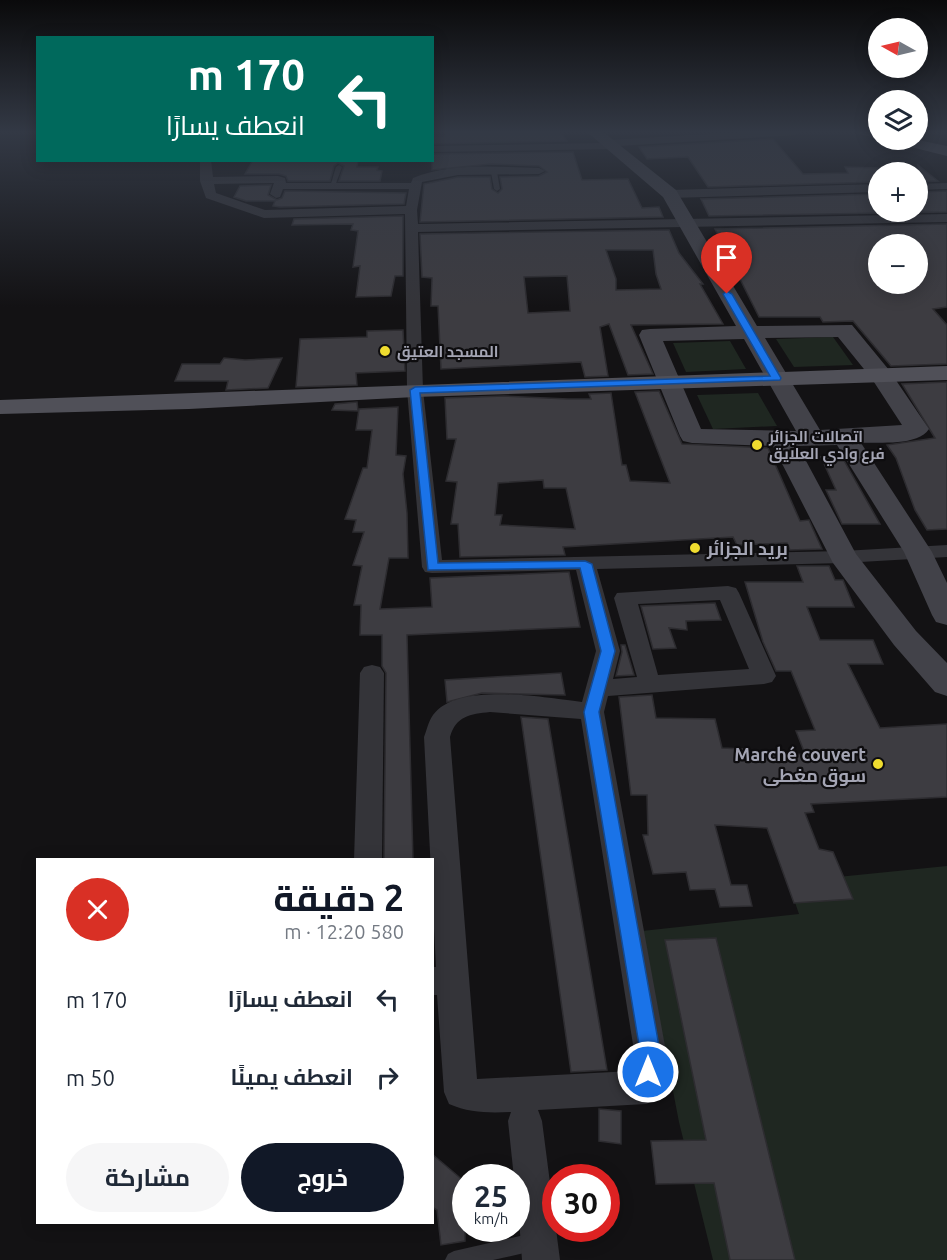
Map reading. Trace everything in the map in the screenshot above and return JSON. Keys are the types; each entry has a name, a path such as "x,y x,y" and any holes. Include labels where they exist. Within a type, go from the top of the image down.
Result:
{"main road":[{"path":"665,190 687,221 748,331 812,438"},
{"path":"843,329 880,375 917,429 911,432 845,437 782,439 692,436 650,335 843,329"},
{"path":"0,407 189,402 415,390 947,373"},
{"path":"845,437 918,552 944,602"},
{"path":"782,439 843,557 905,638 947,684"}],"street":[{"path":"209,190 210,195 264,214 411,210"},
{"path":"264,214 278,190"},
{"path":"415,190 411,210 415,390 432,567 843,557 947,551"},
{"path":"670,194 816,190"},
{"path":"412,228 687,221 947,218"},
{"path":"585,564 608,651 596,700 651,1057 646,1087 484,1097 461,1092 442,981 437,738 444,719 459,708 483,703 596,700 764,676 728,592 625,598 647,674"},
{"path":"368,858 372,674"},
{"path":"525,1121 540,1250"}],"lane":[{"path":"454,1260 540,1250"}],"shaded area":[{"path":"833,337 853,365 794,367 776,339"},
{"path":"730,341 746,369 686,372 673,343"},
{"path":"758,393 777,426 713,429 697,395"},
{"path":"947,866 947,1260 713,1260 679,1122 642,931 799,914 788,882"}],"building":[{"path":"238,190 270,190 268,195 277,200 282,198 285,191 406,193 404,204 280,207 273,206 275,201 246,201 234,197"},
{"path":"423,190 493,190 498,193 501,190 633,190 642,208 659,207 663,217 420,222"},
{"path":"947,191 947,212 928,212 928,192"},
{"path":"868,194 868,213 709,216 701,199"},
{"path":"403,216 403,276 395,276 391,296 356,297 360,266 353,267 358,231 351,230 353,224 292,225 294,219"},
{"path":"947,224 947,307 933,309 947,325 947,364 891,366 853,321 823,322 820,317 759,317 715,229"},
{"path":"669,230 679,253 703,284 700,284 723,324 631,325 653,374 628,375 609,324 600,327 608,376 585,377 581,362 441,369 438,306 431,306 432,278 422,277 420,234","holes":["606,250 653,250 656,274 661,289 616,290 616,279","567,276 570,311 528,313 524,277"]},
{"path":"403,330 405,371 356,373 357,385 296,387 300,339 367,337 367,331"},
{"path":"224,358 245,360 282,358 268,388 226,390 228,381 175,381 182,364 220,364"},
{"path":"947,382 947,529 927,530 915,510 896,458 887,445 935,438 902,384"},
{"path":"659,391 682,444 768,448 800,521 809,520 822,549 790,550 787,543 737,545 733,537 563,547 565,555 460,557 458,524 451,524 457,482 446,481 456,439 447,439 445,398 504,396 591,399 589,394 611,393 622,465 626,465 630,481 670,483 635,392","holes":["543,480 544,488 566,488 575,529 500,525 502,515 495,515 498,483"]},
{"path":"357,402 358,411 332,410 335,404"},
{"path":"398,407 396,455 406,456 403,474 408,558 389,558 380,609 432,607 430,578 569,572 580,627 407,635 413,858 384,858 386,673 382,666 382,635 360,635 361,605 354,605 362,566 353,565 364,532 353,532 356,520 345,519 363,468 367,468 372,430 356,430 359,409"},
{"path":"821,457 842,457 880,524 842,524 826,490 836,490"},
{"path":"797,566 829,566 835,580 843,580 854,607 807,607 820,640 873,640 883,664 848,664 880,728 947,724 947,797 811,804 814,812 805,813 819,849 833,852 853,899 794,903 767,828 715,825 731,885 747,885 752,906 720,907 715,889 690,890 686,872 653,874 643,835 648,835 647,795 631,795 619,697 652,695 656,718 715,719 722,748 744,749 746,757 805,754 796,731 815,730 791,671 776,671 763,642 745,582 803,582"},
{"path":"715,603 721,620 686,621 687,630 669,628 676,648 653,649 641,606"},
{"path":"621,645 625,645 634,675 616,676 622,652"},
{"path":"561,673 565,695 482,693 447,702 445,680"},
{"path":"521,717 548,719 607,1070 571,1072"},
{"path":"716,938 795,1260 730,1260 714,1183 656,1184 651,1141 706,1140 665,940"},
{"path":"599,1109 621,1111 621,1144 599,1141"},
{"path":"434,1156 452,1171 452,1242 459,1242 441,1245 437,1210 434,1208"}],"place":[{"name":"المسجد العتيق","path":"385,351"},
{"name":"اتصالات الجزائر فرع وادي العلايق","path":"757,445"},
{"name":"بريد الجزائر","path":"695,548"},
{"name":"Marché couvert سوق مغطى","path":"878,764"}],"route":[{"path":"648,1072 651,1057 592,712 608,651 585,564 432,567 415,390 776,378 727,294"}]}
